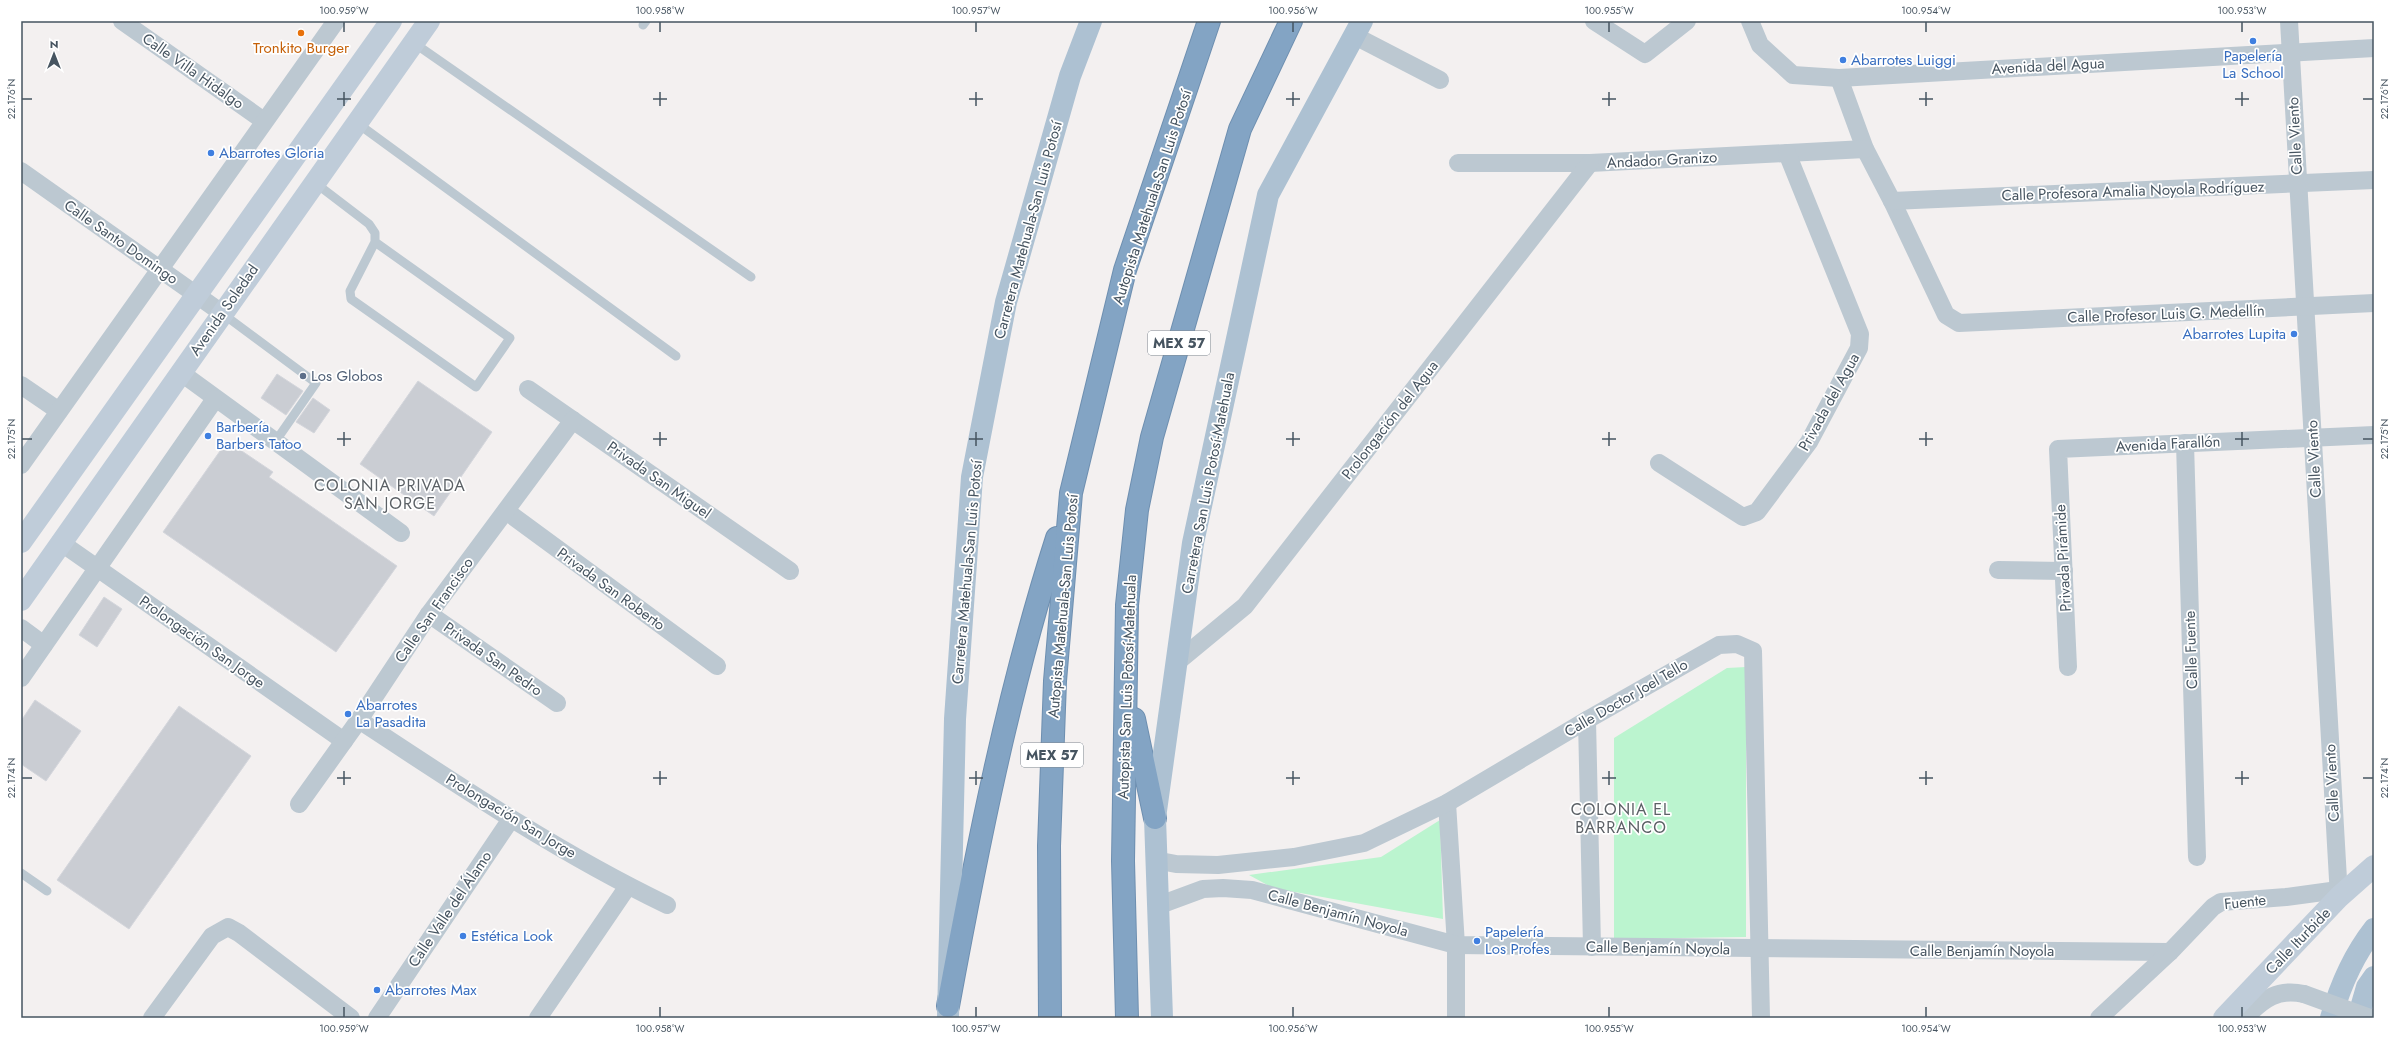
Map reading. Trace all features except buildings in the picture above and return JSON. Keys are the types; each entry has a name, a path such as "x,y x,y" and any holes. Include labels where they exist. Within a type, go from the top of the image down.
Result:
{"highway":[{"name":"Autopista Matehuala-San Luis Potosí","path":"1050,1018 1049,846 1055,681 1071,493 1125,270 1209,21"},
{"name":"Autopista San Luis Potosí-Matehuala","path":"1127,1018 1123,861 1127,604 1137,510 1152,437 1240,129 1291,21"},
{"path":"948,1012 969,897 1011,702 1044,579 1071,493"},
{"path":"1126,680 1155,818"}],"main road":[{"name":"Carretera Matehuala-San Luis Potosí","path":"948,1012 955,719 972,477 1006,302 1070,76 1091,21"},
{"name":"Carretera San Luis Potosí-Matehuala","path":"1162,1018 1155,860 1155,818 1173,698 1176,663 1194,536 1268,195 1357,28"},
{"path":"2331,1018 2346,974 2364,942 2374,929"},
{"path":"2358,1018 2367,987 2374,976"}],"street":[{"name":"Calle Villa Hidalgo","path":"122,21 264,121"},
{"path":"21,465 336,21"},
{"name":"Avenida Soledad","path":"21,542 391,21"},
{"name":"Avenida Soledad","path":"21,600 60,542 429,21"},
{"path":"1594,21 1645,54 1687,21"},
{"name":"Avenida del Agua","path":"1750,21 1760,45 1793,75 1839,78 2374,48"},
{"name":"Calle Viento","path":"2289,21 2297,185 2313,437 2338,894"},
{"path":"1357,28 1440,80"},
{"path":"1839,78 1865,148 1892,200"},
{"name":"Andador Granizo","path":"1458,163 1590,164 1865,148"},
{"name":"Privada del Agua","path":"1659,463 1743,517 1757,512 1809,442 1859,348 1860,334 1787,153"},
{"name":"Prolongación del Agua","path":"1176,663 1245,606 1590,164"},
{"name":"Calle Santo Domingo","path":"21,171 222,313"},
{"name":"Calle Profesora Amalia Noyola Rodríguez","path":"1892,200 2297,185 2374,180"},
{"name":"Calle Profesor Luis G. Medellín","path":"1892,200 1946,315 1958,322 2304,308 2374,303"},
{"path":"180,372 400,533"},
{"path":"21,385 59,411"},
{"name":"Privada San Miguel","path":"528,389 790,571"},
{"path":"21,678 96,568 215,399"},
{"name":"Calle San Francisco","path":"299,804 359,720 429,614 573,420"},
{"name":"Avenida Farallón","path":"2058,449 2374,435"},
{"name":"Calle Fuente","path":"2185,443 2197,857"},
{"name":"Privada Pirámide","path":"2058,449 2068,667"},
{"name":"Privada San Roberto","path":"506,511 717,666"},
{"name":"Prolongación San Jorge","path":"60,542 344,741"},
{"path":"1998,570 2064,571"},
{"name":"Privada San Pedro","path":"429,614 556,703"},
{"path":"21,628 44,645"},
{"name":"Calle Doctor Joel Tello","path":"1155,860 1197,866 1294,857 1364,843 1447,803 1587,720 1719,645 1737,644 1753,651 1761,1018"},
{"name":"Prolongación San Jorge","path":"359,720 511,819 628,886 667,905"},
{"path":"1587,720 1592,947"},
{"path":"1447,803 1456,945 1456,1018"},
{"name":"Calle Valle del Álamo","path":"377,1018 511,819"},
{"name":"Calle Iturbide","path":"2224,1018 2338,894 2374,866"},
{"path":"538,1018 628,886"},
{"name":"Calle Benjamín Noyola","path":"1157,906 1203,889 1223,888 1252,890 1456,945 2170,952"},
{"name":"Fuente","path":"2099,1018 2170,952 2213,907 2220,902 2338,894"},
{"path":"152,1018 212,936 228,927 239,933 351,1018"},
{"path":"2245,1018 2276,993 2290,991 2304,994 2370,1018"}],"lane":[{"path":"414,43 750,277"},
{"path":"356,123 676,356"},
{"path":"314,182 369,224 375,233 375,242 350,291 351,299 476,387 510,338 375,242"},
{"path":"222,313 316,383 275,442"},
{"path":"21,873 47,891"}],"green space":[{"path":"1746,667 1746,937 1614,939 1614,738 1727,668"},
{"path":"1440,820 1443,919 1273,888 1249,875 1381,857"}],"place":[{"name":"Tronkito Burger","path":"301,33"},
{"name":"Papelería La School","path":"2253,41"},
{"name":"Abarrotes Luiggi","path":"1843,60"},
{"name":"Abarrotes Gloria","path":"211,153"},
{"name":"Abarrotes Lupita","path":"2294,334"},
{"name":"Los Globos","path":"303,376"},
{"name":"Barbería Barbers Tatoo","path":"208,436"},
{"name":"Abarrotes La Pasadita","path":"348,714"},
{"name":"Estética Look","path":"463,936"},
{"name":"Papelería Los Profes","path":"1477,941"},
{"name":"Abarrotes Max","path":"377,990"}],"district":[{"name":"COLONIA PRIVADA SAN JORGE","path":"390,494"},
{"name":"COLONIA EL BARRANCO","path":"1621,818"}]}
